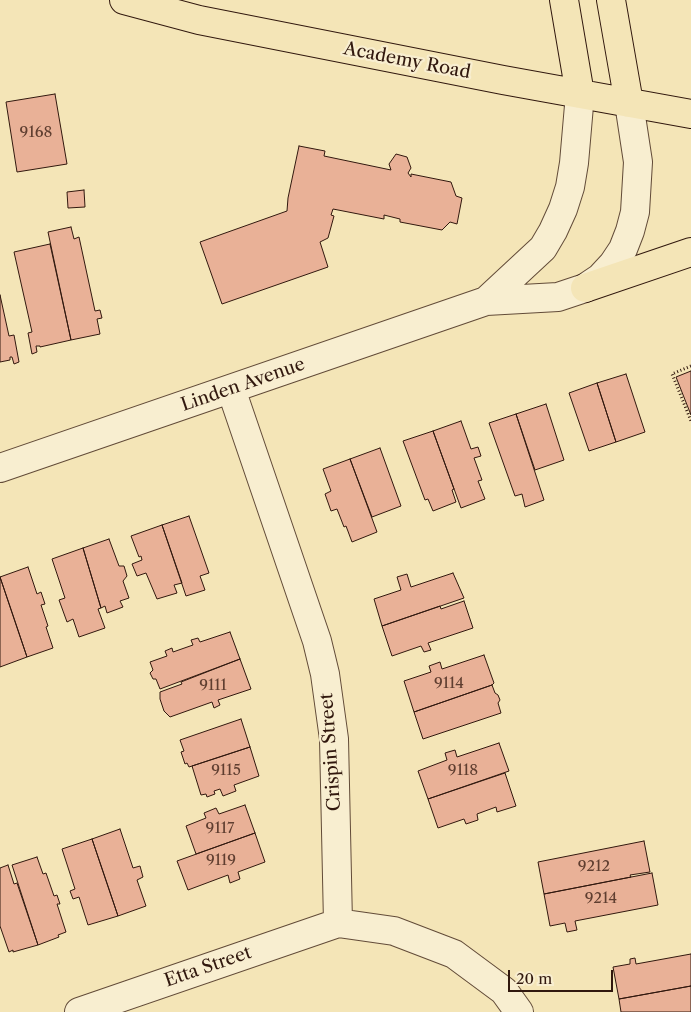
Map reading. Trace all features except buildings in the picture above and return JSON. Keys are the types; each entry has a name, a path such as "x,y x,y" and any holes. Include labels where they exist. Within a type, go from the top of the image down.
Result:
{"main road":[{"name":"Academy Road","path":"124,0 198,20 691,114"},
{"path":"564,0 580,94"},
{"path":"611,0 629,103"},
{"path":"586,288 691,252"}],"street":[{"name":"Linden Avenue","path":"486,302 542,248 560,217 570,187 574,163 580,94"},
{"name":"Linden Avenue","path":"0,468 486,302 558,298 586,288 600,278 623,249 635,212 638,162 629,103"},
{"name":"Crispin Street","path":"231,389 316,641 325,674 334,739 338,923"},
{"name":"Etta Street","path":"79,1012 338,923"},
{"path":"338,923 394,931 454,954 504,991 519,1012"}],"path":[{"path":"691,366 672,374 691,421"}]}
